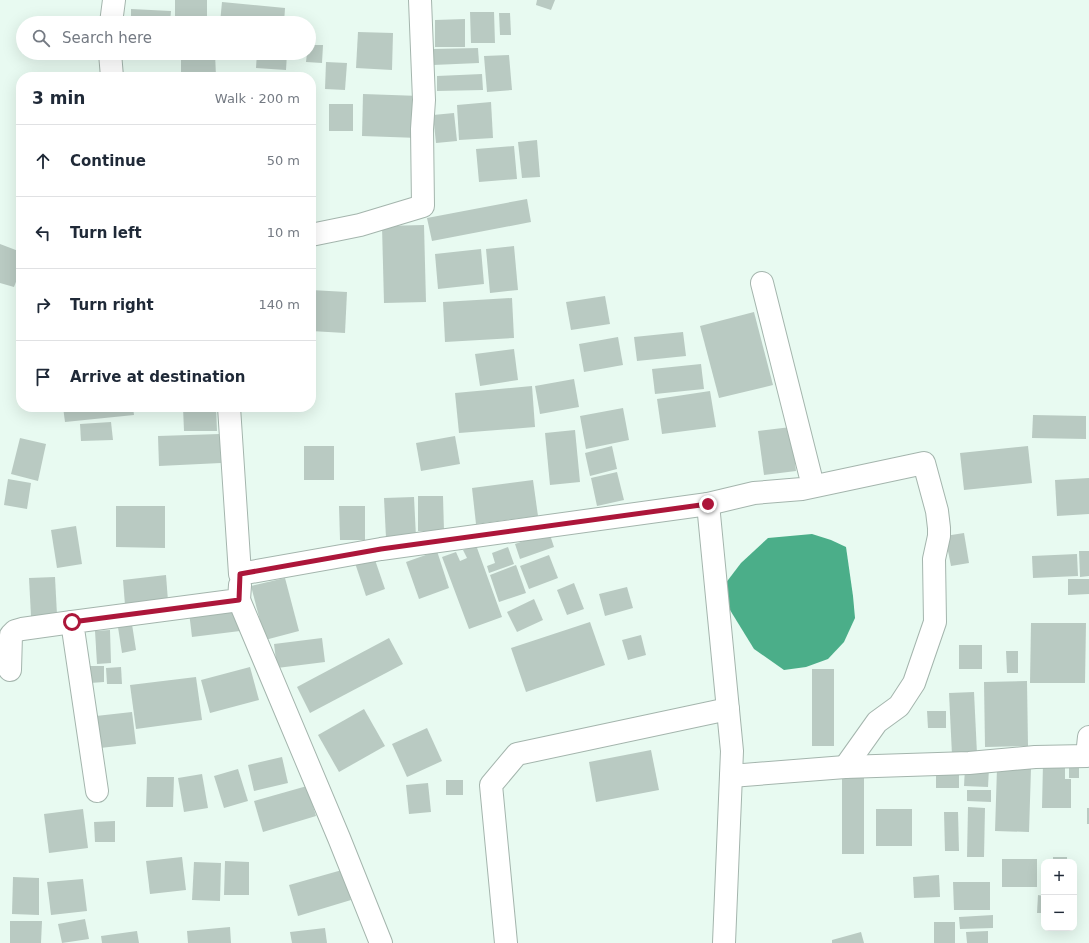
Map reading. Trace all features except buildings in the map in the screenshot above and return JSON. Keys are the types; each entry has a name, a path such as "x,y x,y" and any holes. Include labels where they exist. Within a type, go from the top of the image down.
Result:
{"street":[{"path":"112,16 114,0"},
{"path":"316,235 360,225 423,206 422,129 424,100 420,0"},
{"path":"111,60 112,72"},
{"path":"762,283 814,486"},
{"path":"229,412 240,574 239,600 339,838 380,943"},
{"path":"240,574 381,549 708,504 754,493 775,492 814,486 924,463 937,511 939,536 934,559 935,622 914,683 899,706 877,722 845,767"},
{"path":"708,504 732,751 724,943"},
{"path":"10,670 11,636 15,631 239,600"},
{"path":"72,622 97,791"},
{"path":"506,943 491,785 517,754 728,709"},
{"path":"731,776 845,767 970,763 1035,757 1088,749"}],"shaded area":[{"path":"812,534 846,547 855,618 844,642 828,659 806,667 784,670 754,649 730,610 725,584 741,563 768,538"}],"route":[{"path":"72,622 239,600 240,574 381,549 708,504"}]}
